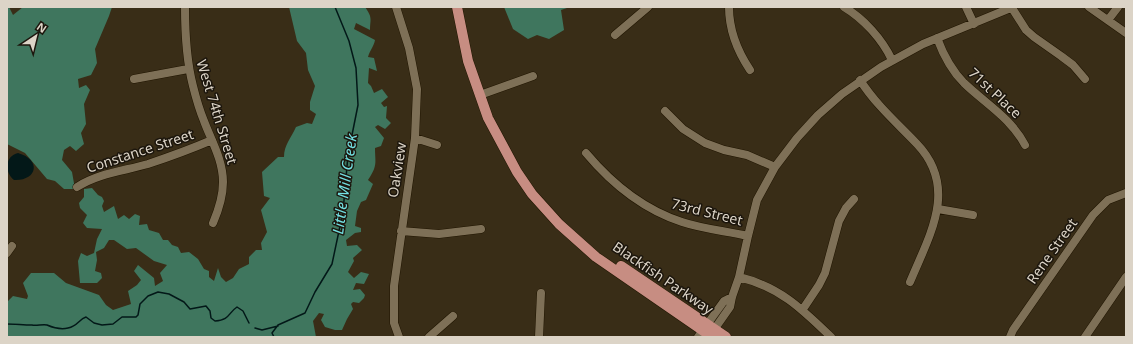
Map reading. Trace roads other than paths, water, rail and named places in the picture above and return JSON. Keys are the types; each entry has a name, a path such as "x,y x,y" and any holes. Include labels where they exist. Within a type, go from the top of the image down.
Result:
{"main road":[{"name":"Blackfish Parkway","path":"457,7 468,61 488,118 517,172 532,194 559,224 596,257 707,333 726,337"}],"street":[{"name":"West 74th Street","path":"185,7 185,35 188,69 198,106 222,167 222,196 219,209 213,223"},
{"name":"Oakview","path":"396,7 406,36 416,89 415,138 394,286 394,324 399,337"},
{"path":"615,35 648,7"},
{"path":"729,7 733,33 739,51 750,70"},
{"path":"844,7 872,31 885,47 892,60"},
{"path":"966,7 974,24"},
{"path":"707,333 730,307 739,277 757,200 775,168 797,138 818,115 860,80 892,60 923,44 1012,7 1026,30 1072,65 1084,79"},
{"path":"1089,7 1126,33"},
{"path":"1108,20 1118,7"},
{"name":"71st Place","path":"937,38 954,72 964,83 1001,113 1013,126 1025,145"},
{"path":"134,79 188,69"},
{"path":"480,95 533,76"},
{"path":"860,80 881,109 924,152 936,177 939,200 936,220 910,282"},
{"path":"665,111 683,129 705,143 724,150 747,155 775,168"},
{"path":"415,138 437,145"},
{"name":"Constance Street","path":"77,187 103,175 146,164 212,140"},
{"name":"73rd Street","path":"586,153 602,172 623,190 649,208 667,217 682,222 748,236"},
{"name":"Rene Street","path":"1010,337 1013,330 1093,214 1108,200 1126,192"},
{"path":"803,309 819,285 826,268 839,221 846,208 854,199"},
{"path":"938,209 973,215"},
{"path":"401,231 439,234 481,229"},
{"path":"739,277 758,282 772,289 803,309 831,337"},
{"path":"1085,337 1126,277"},
{"path":"539,337 541,293"},
{"path":"429,337 453,316"}],"waterway":[{"name":"Little Mill Creek","path":"274,337 272,333 278,325 305,313 315,292 332,264 343,212 348,155 358,105 356,68 349,41 335,7"},
{"path":"7,324 45,325 65,329 74,326 86,317 94,323 102,325 113,324 122,317 136,317 138,315 140,304 148,296 158,292 169,294 184,302 190,309 206,306 210,311 211,318 215,321 226,318 237,307 243,311 249,323"},
{"path":"255,328 262,330 278,326"}]}
